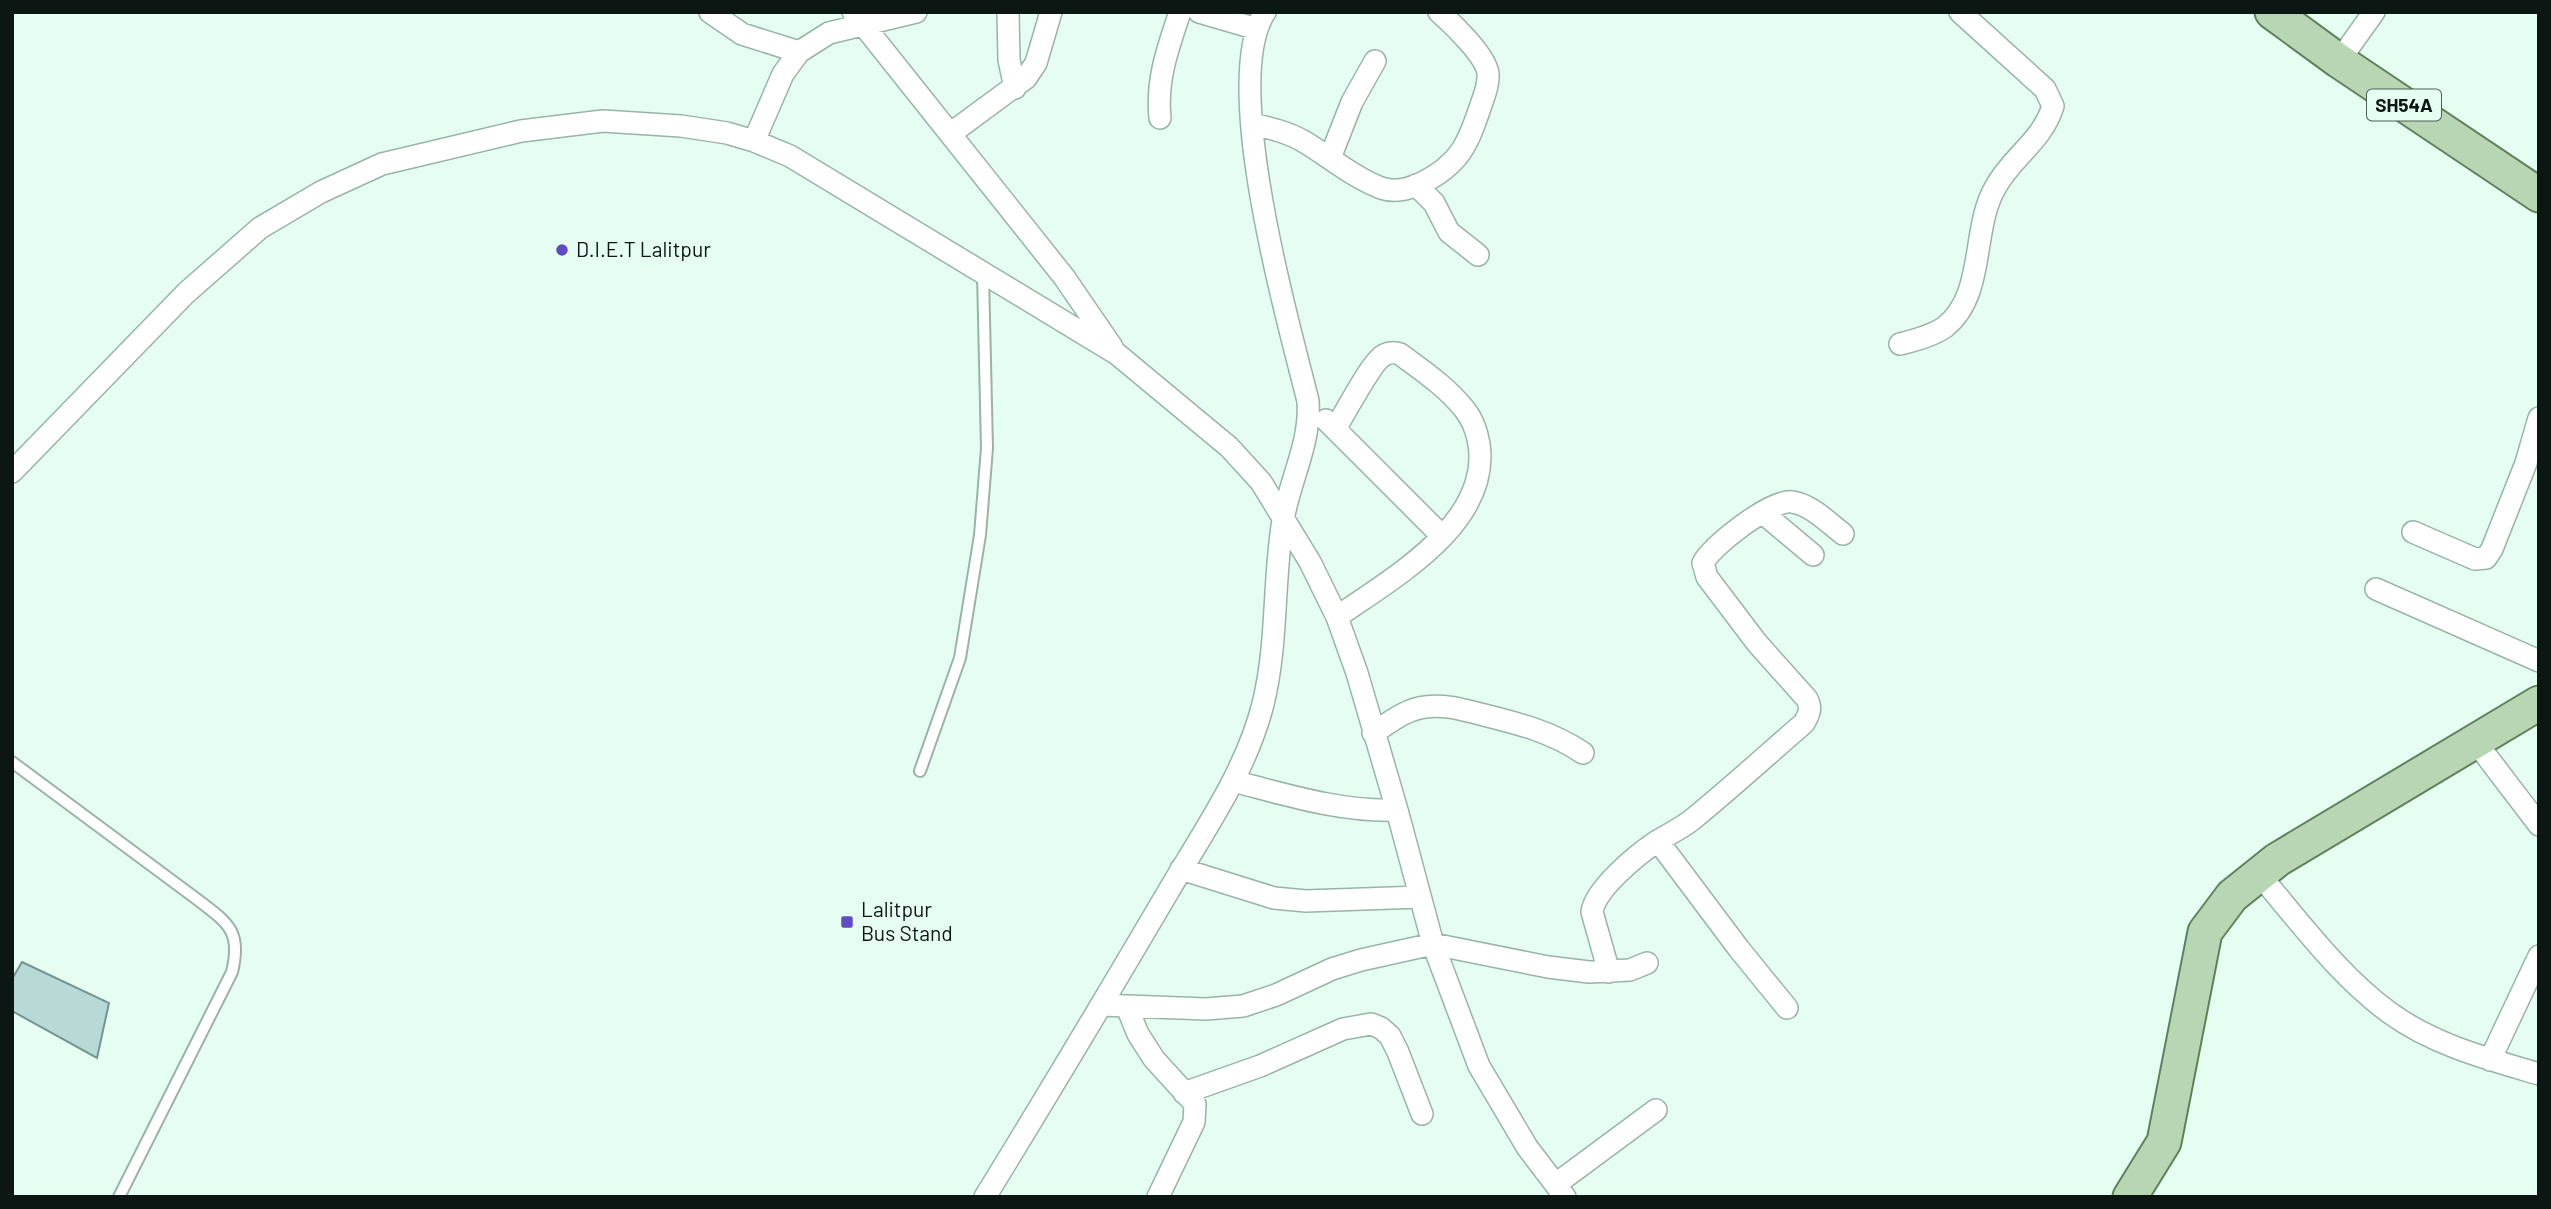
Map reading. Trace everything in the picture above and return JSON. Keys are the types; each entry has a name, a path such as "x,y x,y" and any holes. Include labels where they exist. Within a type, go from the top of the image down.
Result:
{"main road":[{"name":"SH54A","path":"2272,12 2339,61 2539,195"},
{"path":"2130,1197 2164,1142 2205,932 2232,896 2258,873 2539,703"}],"street":[{"path":"710,12 742,34 799,52"},
{"path":"1008,12 1009,61 1015,88"},
{"path":"950,134 1026,78 1036,63 1051,12"},
{"path":"1160,118 1160,78 1180,12"},
{"path":"985,1197 1233,781 1262,706 1268,679 1283,517 1307,433 1308,401 1273,262 1261,198 1252,124 1250,67 1261,21 1199,12"},
{"path":"1252,124 1282,132 1379,187 1394,191 1416,185 1441,173 1457,158 1468,141 1488,84 1488,73 1484,60 1439,12"},
{"path":"1900,344 1944,328 1965,303 1984,211 1993,190 2048,124 2053,106 2045,89 1960,12"},
{"path":"2339,61 2374,12"},
{"path":"754,141 783,74 799,52 858,19 907,13"},
{"path":"858,19 1064,277 1117,355"},
{"path":"1330,158 1352,102 1375,61"},
{"path":"12,472 186,293 260,228 321,192 382,164 521,131 603,121 681,126 727,133 754,141 790,156 1117,355 1229,447 1261,482 1310,562 1336,617 1357,673 1398,810 1433,944 1479,1066 1527,1147 1560,1191 1656,1110"},
{"path":"1416,185 1434,203 1449,232 1478,255"},
{"path":"1335,429 1382,356 1392,352 1400,354 1444,388 1466,411 1477,432 1481,457 1476,486 1460,517 1412,562 1336,617"},
{"path":"1308,401 1442,536"},
{"path":"2413,532 2475,559 2486,558 2493,549 2526,463 2539,418"},
{"path":"1609,972 1593,919 1593,905 1601,892 1658,841 1690,821 1728,789 1804,723 1810,714 1807,699 1725,603 1703,564 1712,550 1763,513 1773,506 1790,501 1809,510 1843,534"},
{"path":"1763,513 1813,555"},
{"path":"2376,589 2539,661"},
{"path":"1373,733 1411,710 1452,706 1532,727 1563,740 1583,753"},
{"path":"2475,741 2524,809 2539,825"},
{"path":"1233,781 1346,808 1398,810"},
{"path":"1658,841 1787,1008"},
{"path":"1181,869 1274,898 1306,901 1420,897"},
{"path":"2258,873 2365,993 2392,1014 2426,1034 2490,1060 2539,1074"},
{"path":"1101,1005 1206,1009 1243,1006 1276,995 1332,969 1433,944 1548,967 1609,972 1630,970 1647,963"},
{"path":"2490,1060 2537,964"},
{"path":"1127,1007 1138,1034 1154,1059 1195,1104 1197,1112 1158,1197"},
{"path":"1184,1093 1260,1066 1343,1029 1371,1024 1381,1028 1390,1037 1422,1114"}],"lane":[{"path":"920,771 960,658 980,535 987,448 983,271"},
{"path":"12,762 214,912 234,934 237,951 232,972 120,1197"}],"building":[{"path":"22,962 109,1003 97,1058 12,1011 12,979"}],"place":[{"name":"D.I.E.T Lalitpur","path":"562,250"},
{"name":"Lalitpur Bus Stand","path":"847,922"}]}
